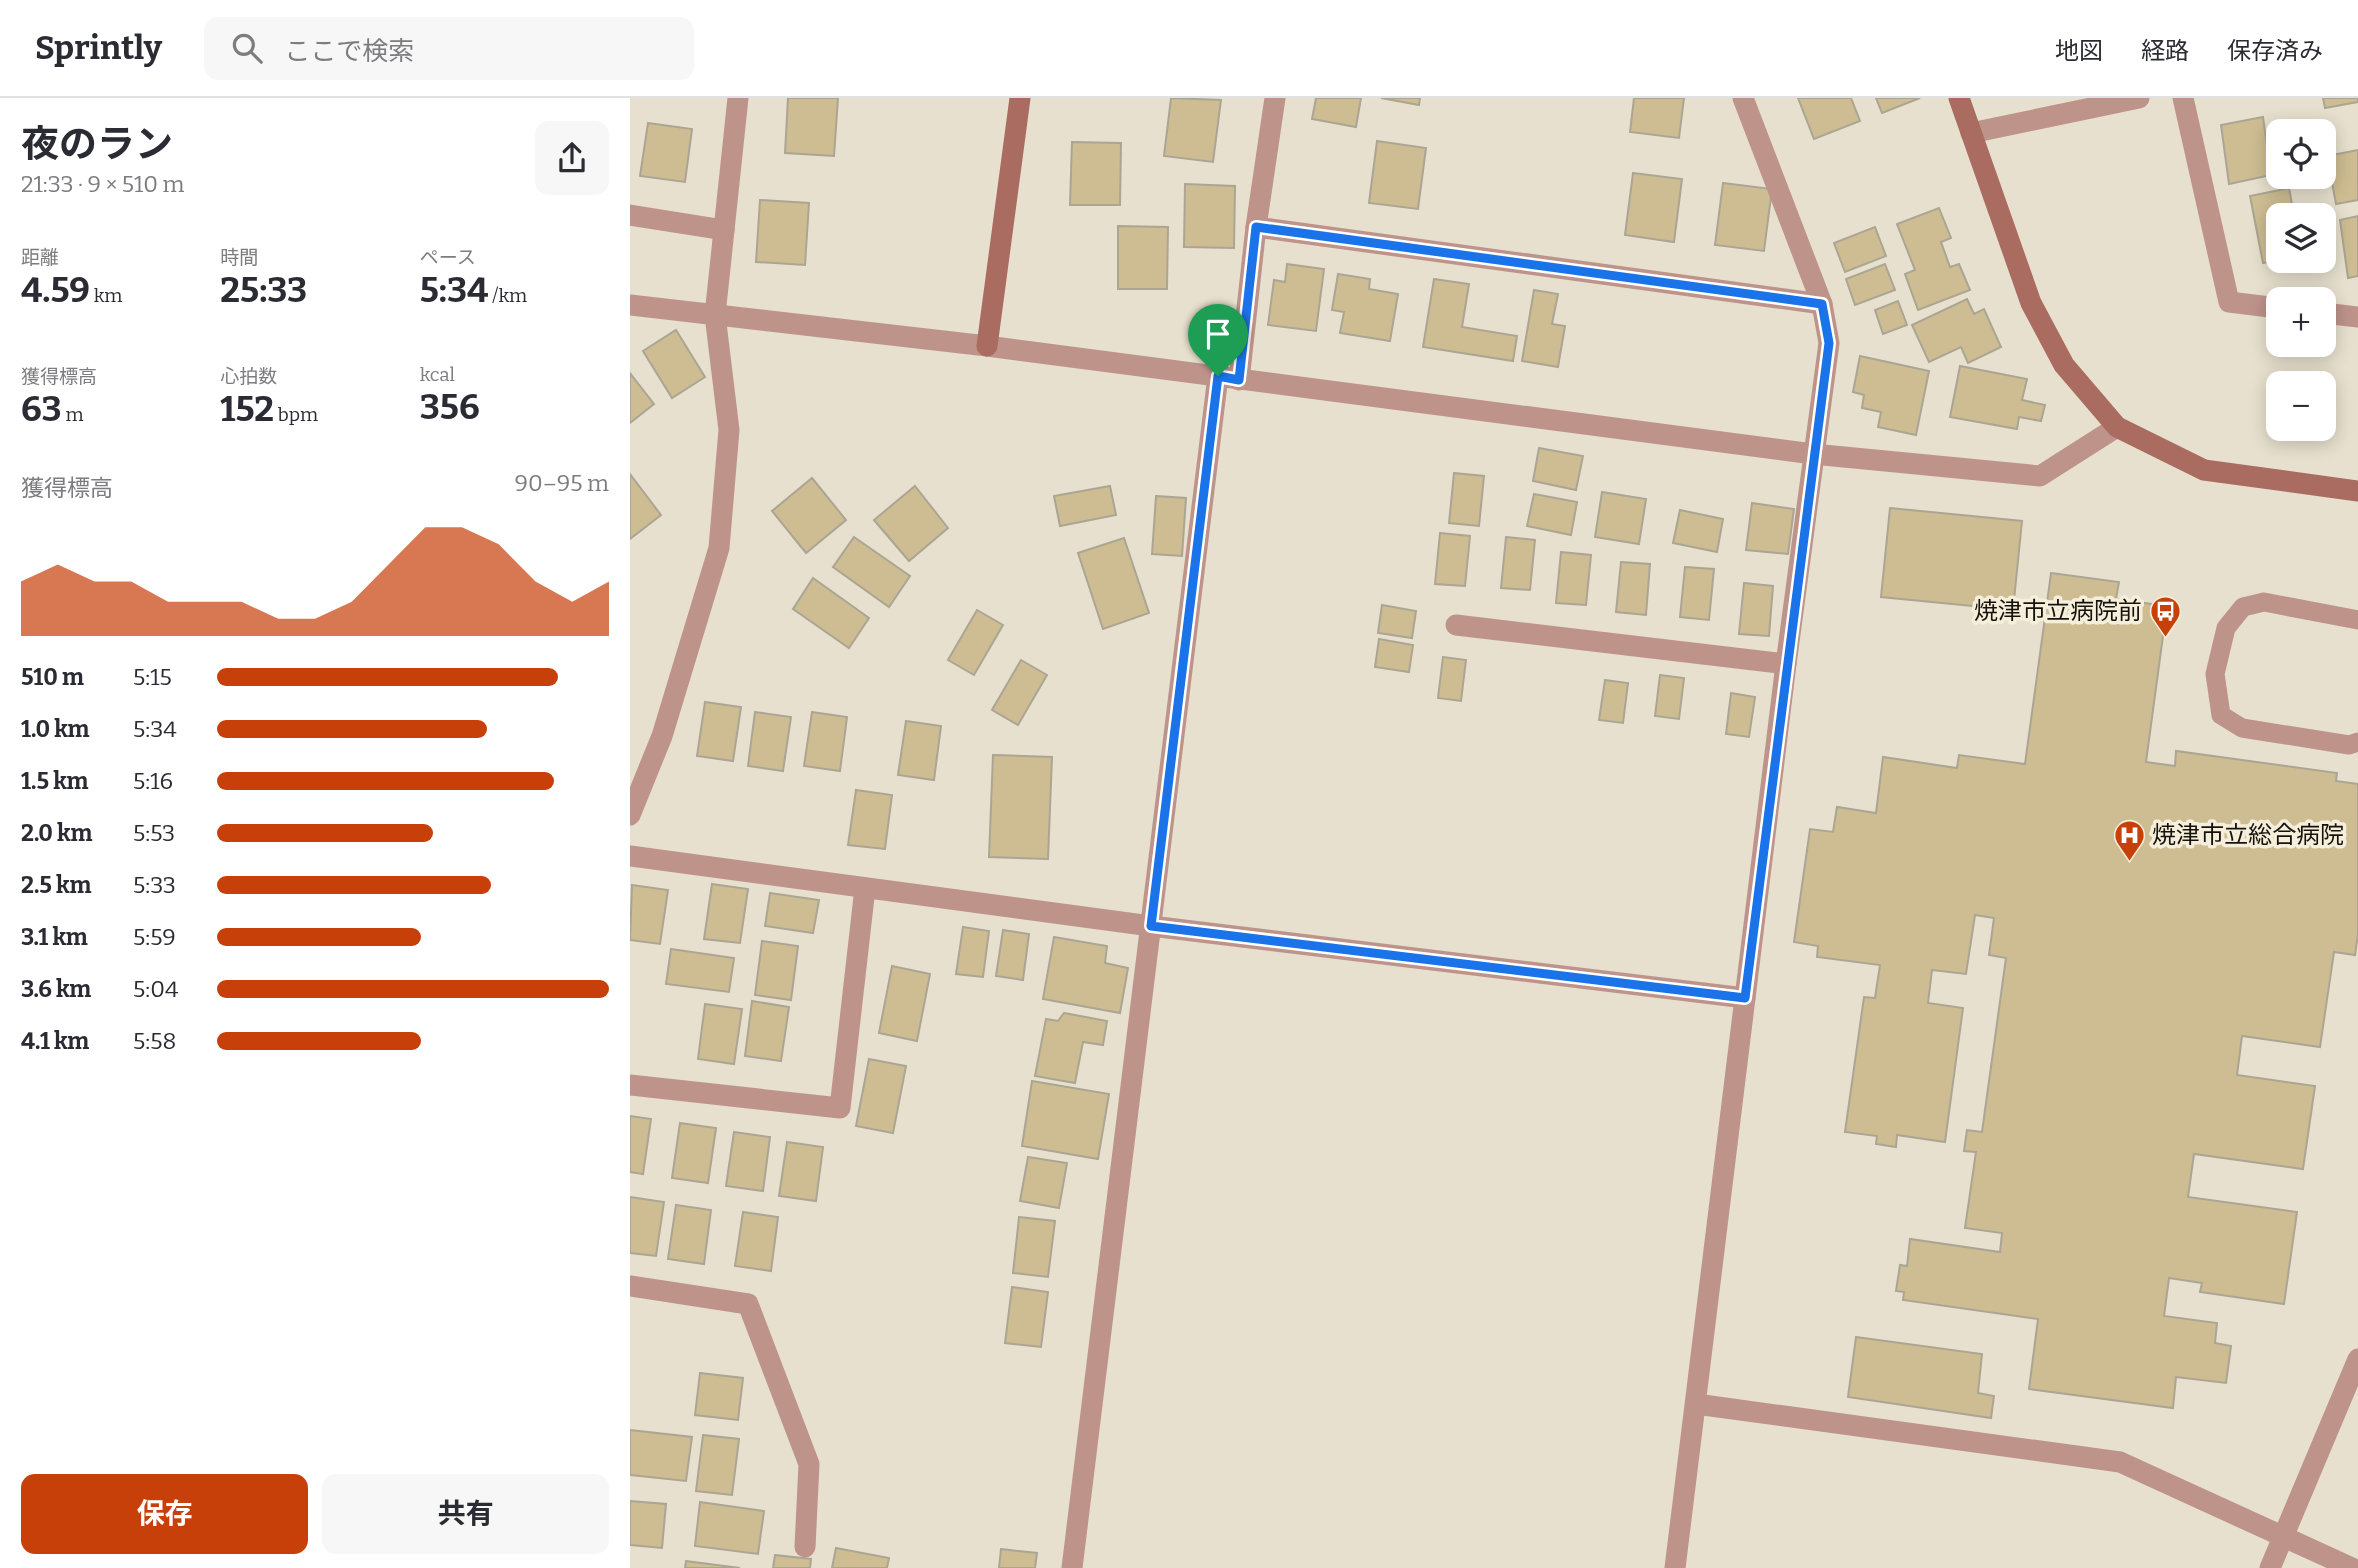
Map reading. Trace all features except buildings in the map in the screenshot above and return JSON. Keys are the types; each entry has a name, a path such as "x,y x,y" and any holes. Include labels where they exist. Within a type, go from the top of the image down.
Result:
{"street":[{"path":"630,815 662,736 719,548 729,429 715,316 738,98"},
{"path":"986,346 1020,98"},
{"path":"1072,1568 1151,926 1229,378 1256,227 1275,98"},
{"path":"1675,1568 1786,664 1829,343 1822,304 1742,98"},
{"path":"1959,98 2031,303 2064,365 2117,427 2204,470 2358,491"},
{"path":"1971,133 2139,98"},
{"path":"2183,98 2229,302 2266,307"},
{"path":"630,215 724,230"},
{"path":"1256,227 1822,304"},
{"path":"630,304 986,346 1813,454 2040,476 2117,427"},
{"path":"2336,314 2358,317"},
{"path":"1457,625 1786,664"},
{"path":"630,856 1151,926 1745,998"},
{"path":"630,1085 840,1108 865,888"},
{"path":"630,1286 748,1304 809,1464 805,1548"},
{"path":"2270,1568 2358,1359"},
{"path":"1696,1404 2120,1462 2352,1568"}],"lane":[{"path":"2358,620 2264,602 2243,607 2226,628 2215,674 2221,715 2242,728 2349,745 2358,742"}],"place":[{"name":"焼津市立病院前","path":"2165,638"},
{"name":"焼津市立総合病院","path":"2129,862"}],"route":[{"path":"1256,227 1822,304 1829,343 1745,998 1151,926 1218,376 1239,380 1256,227"}]}
